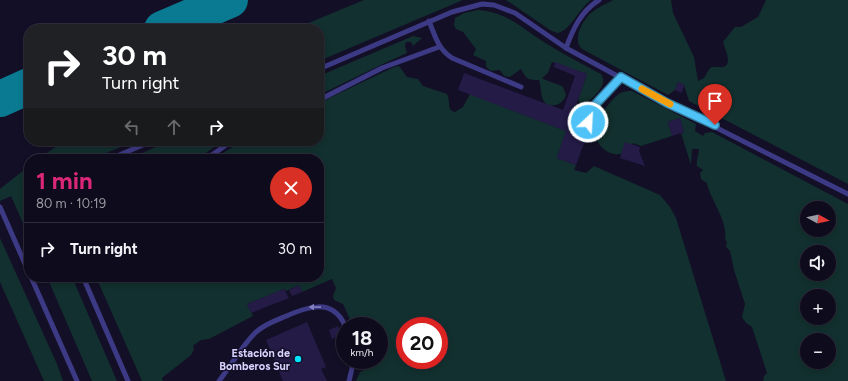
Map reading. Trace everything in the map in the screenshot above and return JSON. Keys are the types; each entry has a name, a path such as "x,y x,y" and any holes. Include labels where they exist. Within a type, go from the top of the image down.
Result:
{"lane":[{"path":"566,48 572,33 584,13 599,0"},
{"path":"324,67 466,7 482,4 494,5 515,13 566,48 667,103 848,194"},
{"path":"429,22 439,47 452,58 521,87"},
{"path":"324,97 382,68 439,47"},
{"path":"589,132 588,122 591,112 621,77"},
{"path":"122,154 140,146"},
{"path":"213,154 225,146"},
{"path":"0,207 24,262"},
{"path":"33,282 77,381"},
{"path":"85,282 128,381"},
{"path":"219,381 254,334 264,326 302,309 316,307 330,309 341,317"},
{"path":"349,381 352,369"}],"green space":[{"path":"364,0 463,0 324,59 324,24 306,24"},
{"path":"506,0 591,0 582,8 566,29 557,33 550,30"},
{"path":"613,0 671,0 673,13 694,57 698,81 704,78 710,68 726,66 728,63 728,56 723,42 735,27 741,27 758,17 766,0 848,0 848,184 689,101 684,85 678,82 675,90 668,95 582,49 579,45 578,36 584,21 599,7"},
{"path":"478,10 506,17 572,59 601,74 603,78 602,87 586,104 580,103 578,100 587,74 552,62 548,73 542,78 563,87 566,95 561,103 550,105 546,104 542,97 539,80 532,80 528,78 521,69 510,77 504,76 500,70 491,71 486,67 486,61 473,55 476,49 463,32 456,29 454,25 455,18 464,13"},
{"path":"413,36 422,38 413,46 411,42 406,42 405,46 407,53 324,93 324,74"},
{"path":"399,66 407,77 418,79 423,86 447,94 452,111 455,112 463,107 470,94 566,131 557,158 576,165 574,170 586,173 594,166 660,195 670,207 676,218 726,381 356,381 360,372 367,369 388,369 388,317 349,317 343,304 334,300 333,296 336,288 332,279 302,292 299,285 286,291 284,289 247,304 253,316 209,339 201,340 193,346 194,349 191,355 162,378 163,381 142,381 98,282 324,282 324,154 222,154 234,146 324,146 324,101"},
{"path":"625,91 632,91 696,124 695,131 703,136 705,133 712,132 848,204 848,381 763,381 764,376 767,373 752,327 746,323 742,317 745,304 734,270 730,251 726,247 727,242 725,239 724,225 707,183 701,179 700,173 703,170 697,166 699,149 692,149 691,165 681,133 684,132 680,118 668,122 672,136 641,146 633,143 628,150 621,154 613,154 606,150 600,145 596,137 594,129 598,117 616,96"},
{"path":"57,146 123,146 104,154 45,154"},
{"path":"158,146 216,146 204,154 140,154"},
{"path":"24,170 24,226 11,196 0,201 0,189"},
{"path":"0,238 57,364 63,381 44,381 0,282"},
{"path":"49,282 74,282 117,381 92,381"}],"building":[{"path":"555,62 587,74 573,114 575,115 569,132 586,138 576,165 557,158 566,131 458,90 464,73 563,110 575,76 554,67"},
{"path":"678,82 685,85 681,93 675,90"},
{"path":"680,118 684,132 672,136 668,122"},
{"path":"625,142 640,147 639,151 645,166 620,158"},
{"path":"299,285 302,292 292,296 289,290"},
{"path":"284,289 289,298 251,313 247,304"},
{"name":"Estación de Bomberos Sur","path":"307,322 326,367 321,369 327,381 283,381 266,340"},
{"path":"336,327 336,337 332,339 329,330"}],"taxiway":[{"path":"174,24 230,0"},
{"path":"0,99 24,88"}],"slow traffic":[{"path":"642,89 670,104"}],"place":[{"name":"Estación de Bomberos Sur","path":"298,359"}],"route":[{"path":"588,122 593,107 621,77 667,103 715,125"}]}
